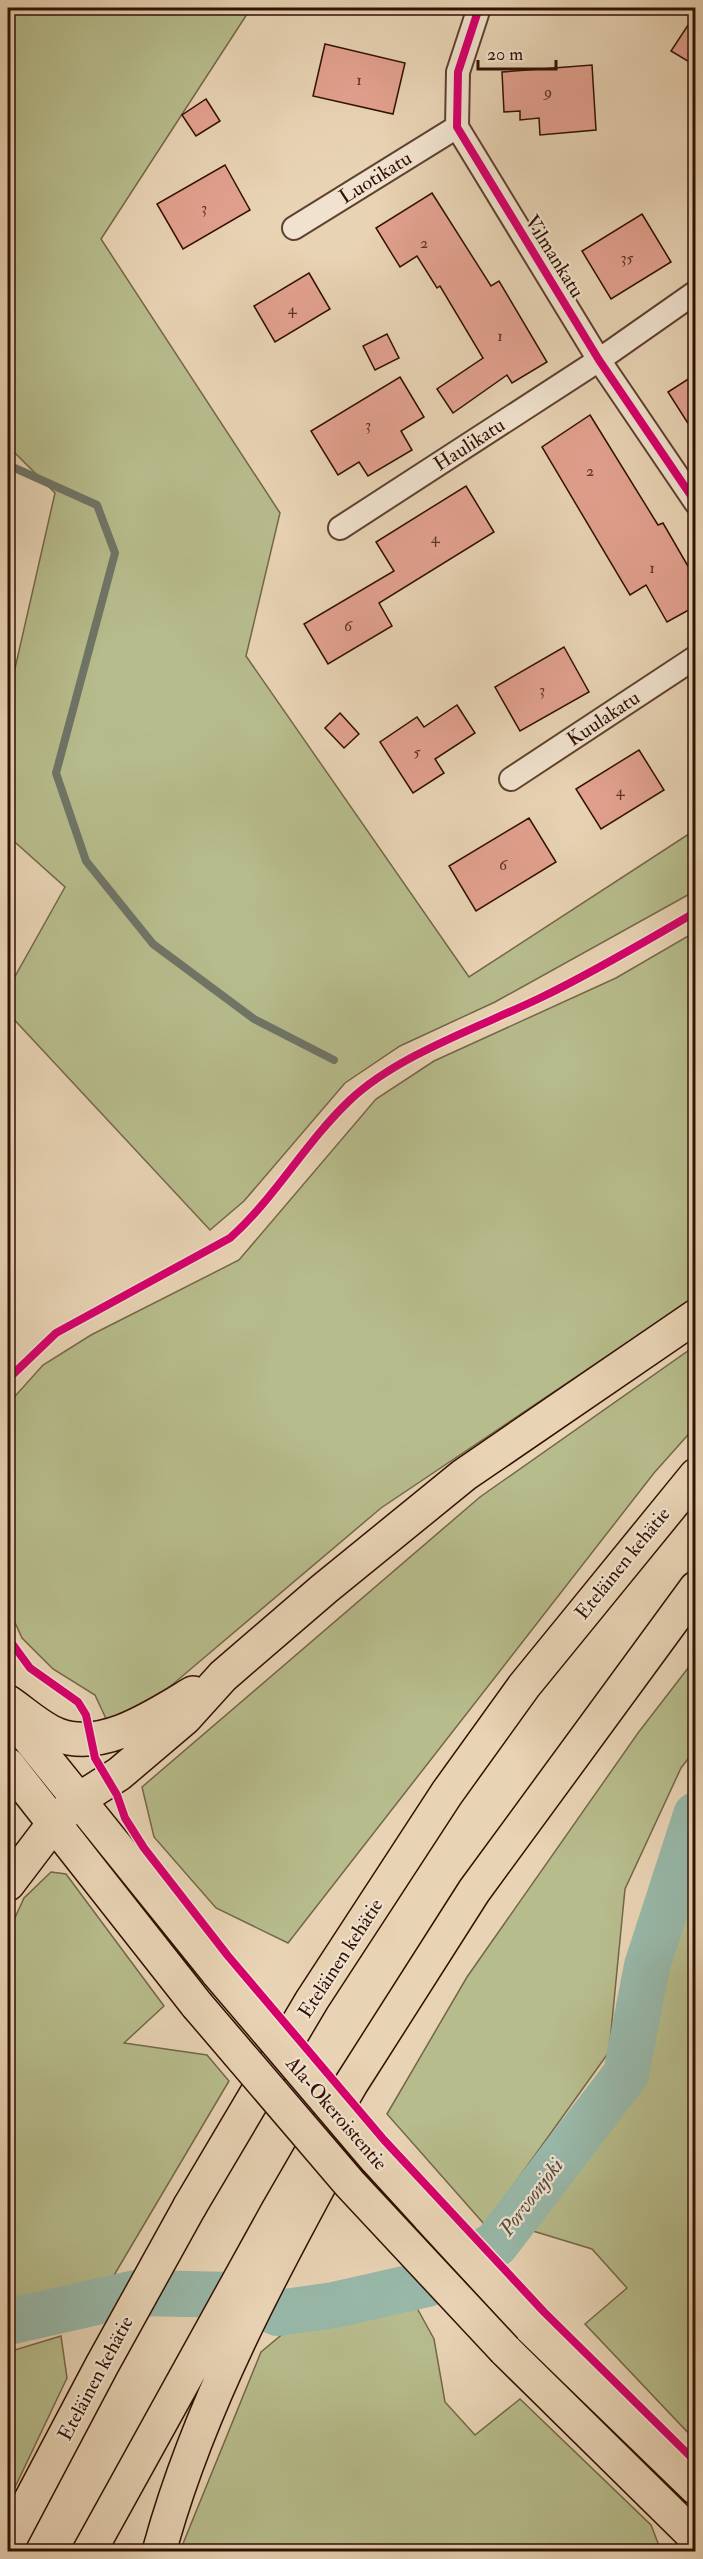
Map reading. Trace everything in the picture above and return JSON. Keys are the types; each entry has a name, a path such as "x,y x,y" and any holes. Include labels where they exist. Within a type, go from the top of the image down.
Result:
{"main road":[{"path":"8,1884 55,1822 78,1800 108,1783 185,1718 223,1676 324,1589 464,1475 696,1316"},
{"name":"Eteläinen kehätie","path":"8,2543 102,2365 190,2206 312,2000 447,1793 524,1686 696,1475"},
{"path":"159,2552 184,2474 290,2214 351,2084 474,1891 665,1626 696,1588"},
{"path":"8,1702 58,1736 90,1739 112,1735 173,1705 223,1676"},
{"name":"Ala-Okeroistentie","path":"8,1712 218,1973 376,2159 529,2326 696,2488"},
{"name":"Ala-Okeroistentie","path":"8,1765 197,2005 350,2184 504,2350 696,2538"},
{"path":"89,2552 190,2371 290,2214"}],"street":[{"path":"457,127 458,72 479,8"},
{"name":"Luotikatu","path":"294,228 457,127"},
{"name":"Vilmankatu","path":"457,127 599,360 696,503"},
{"name":"Haulikatu","path":"340,528 599,360 696,292"},
{"name":"Kuulakatu","path":"511,779 696,657"}],"green space":[{"path":"8,8 251,8 101,239 280,513 246,656 469,977 695,830 695,891 495,1002 400,1046 345,1083 244,1201 210,1230 8,1013 8,989 65,887 8,836 8,699 55,493 8,446"},
{"path":"695,932 695,1297 381,1508 166,1690 108,1723 95,1695 53,1669 22,1638 8,1607 8,1404 43,1365 91,1335 239,1260 376,1099 434,1061 616,978"},
{"path":"695,1346 695,1427 654,1473 288,1943 216,1908 154,1837 142,1787 480,1497"},
{"path":"695,1659 695,1750 681,1768 625,1889 609,2052 485,2225 387,2114 467,1977 638,1733"},
{"path":"51,1872 66,1874 164,2006 124,2043 207,2055 229,2081 110,2282 8,2299 8,1933 24,1898"},
{"path":"695,1876 695,2440 585,2324 627,2288 592,2249 533,2231 639,2078 664,1964"},
{"path":"417,2308 434,2339 445,2402 475,2435 520,2399 651,2525 661,2551 180,2551 261,2352 285,2332"},
{"path":"61,2336 67,2378 8,2502 8,2352"}],"building":[{"path":"696,13 696,66 671,51"},
{"path":"325,44 405,63 393,114 313,96"},
{"path":"592,65 596,130 540,135 539,118 520,120 520,111 504,112 502,72"},
{"path":"206,99 220,121 196,136 182,115"},
{"path":"225,165 250,210 183,249 157,204"},
{"path":"432,193 491,286 499,281 547,362 512,383 507,375 453,413 437,389 483,358 440,286 437,288 417,256 400,267 376,228"},
{"path":"642,214 671,262 611,299 582,251"},
{"path":"309,273 330,309 275,342 254,306"},
{"path":"387,334 399,358 375,370 363,346"},
{"path":"696,374 696,436 668,392"},
{"path":"400,377 424,417 401,431 412,450 368,476 359,462 338,475 311,431"},
{"path":"590,415 658,525 663,523 696,580 696,606 667,622 646,585 630,595 542,447"},
{"path":"466,486 494,532 379,603 392,626 328,664 304,624 394,571 376,542"},
{"path":"564,647 589,692 520,731 495,687"},
{"path":"457,705 475,733 435,759 444,773 413,793 380,742 417,717 424,727"},
{"path":"340,713 359,734 344,748 325,728"},
{"path":"639,750 664,790 601,829 576,789"},
{"path":"529,818 556,862 476,911 449,866"}],"waterway":[{"path":"8,465 97,505 115,553 56,773 86,861 153,944 254,1019 334,1060"},
{"name":"Porvoonjoki","path":"8,2322 136,2293 236,2295 278,2313 334,2305 427,2284 496,2244 626,2074 647,1966 696,1815"}],"cycle path":[{"path":"479,8 458,72 457,127 599,360 696,503"},
{"path":"8,1379 56,1333 230,1238 261,1206 333,1117 349,1101 391,1070 440,1043 580,978 696,912"},
{"path":"8,1638 30,1668 78,1702 86,1715 95,1758 117,1795 125,1818 144,1848 228,1956 384,2140 544,2312 696,2462"}]}
